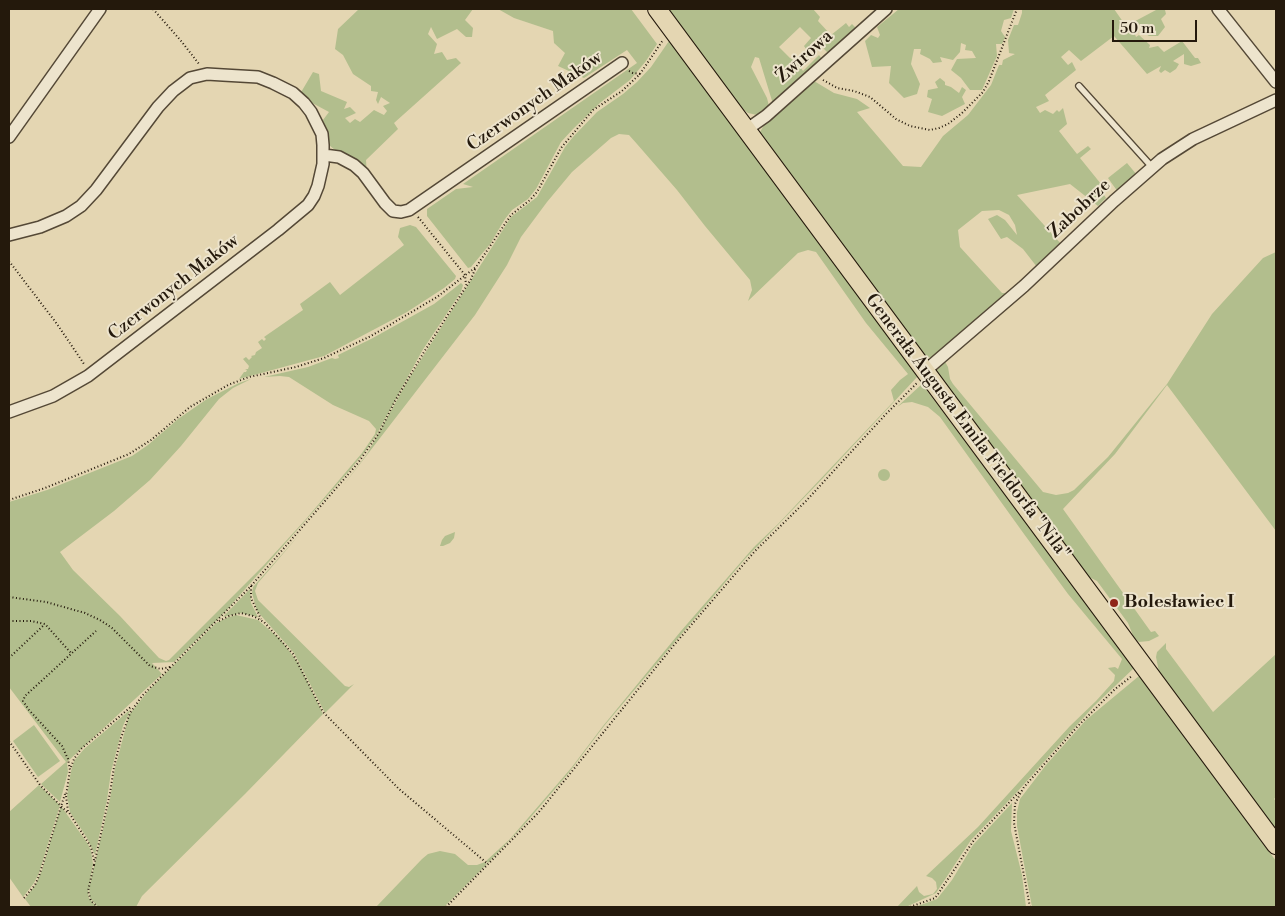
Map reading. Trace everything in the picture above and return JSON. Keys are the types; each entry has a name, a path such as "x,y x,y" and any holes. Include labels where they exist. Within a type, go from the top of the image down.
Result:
{"main road":[{"name":"Generała Augusta Emila Fieldorfa \"Nila\"","path":"657,9 1276,845"}],"street":[{"path":"9,137 100,9"},
{"name":"Żwirowa","path":"746,130 766,116 886,9"},
{"path":"1218,9 1276,82"},
{"name":"Czerwonych Maków","path":"411,209 622,63"},
{"name":"Czerwonych Maków","path":"9,235 66,216 81,206 96,190 147,121 173,91 190,78 207,74 258,77 273,83 293,93 311,112 322,134 324,155 318,186 308,205 88,376 53,396 9,412"},
{"name":"Zabobrze","path":"926,372 1024,286 1152,167 1193,139 1276,100"},
{"path":"324,155 339,157 354,165 363,173 385,204 393,211 401,212 411,209"}],"lane":[{"path":"1079,86 1152,167"}],"path":[{"path":"153,9 207,74"},
{"path":"815,72 825,82 837,88 854,91 870,97 902,123 930,130 939,128 948,124 962,113 983,92 990,81 1017,9"},
{"path":"94,865 91,847 68,811 66,796 70,770 74,759 81,749 135,704 252,586 364,456 424,352 466,288 476,267 511,215 537,192 560,148 593,110 622,91 640,74 652,58 670,27"},
{"path":"411,209 465,275 466,288"},
{"path":"9,261 57,324 87,368 84,371 88,376"},
{"path":"9,500 45,488 129,454 151,440 190,407 228,384 324,358 371,336 437,297 476,267"},
{"path":"446,907 539,812 674,645 755,551 806,502 926,372"},
{"path":"252,586 251,598 262,621"},
{"path":"9,597 46,602 86,613 112,628 150,666 164,669 174,664"},
{"path":"216,622 229,616 241,614 253,616 262,621 294,654 323,712 400,789 489,865"},
{"path":"9,621 31,621 45,624 72,653"},
{"path":"9,658 45,624"},
{"path":"70,770 68,758 62,746 23,701 25,696 96,631"},
{"path":"910,907 930,900 938,894 974,840 1083,720 1144,666"},
{"path":"98,907 91,901 88,892 110,793 112,773 126,719 135,704"},
{"path":"9,741 40,785 61,804 72,818"},
{"path":"1024,787 1015,804 1014,823 1030,907"},
{"path":"24,898 35,885 39,876 67,789"}],"green space":[{"path":"359,9 473,9 465,20 473,28 472,37 466,37 457,29 437,39 431,27 428,34 437,44 434,54 442,52 447,60 456,58 461,63 394,123 398,129 366,160 367,175 353,158 335,150 329,145 325,135 323,120 329,112 303,98 300,94 313,72 319,74 321,91 347,102 344,109 350,107 356,113 345,118 350,123 355,119 360,122 374,110 384,115 387,111 383,106 390,103 381,97 378,104 376,100 378,92 371,91 371,86 353,74 343,55 335,49 338,29"},
{"path":"498,9 631,9 657,44 630,80 601,102 561,142 536,189 528,199 512,210 490,244 471,267 468,268 427,216 427,209 456,189 473,187 463,184 637,63 627,50 584,78 558,66 565,53 554,43 553,31 514,18"},
{"path":"666,9 813,9 820,17 818,21 831,35 846,23 849,27 852,24 857,29 828,53 820,45 805,59 806,49 804,46 811,38 800,27 779,47 798,63 803,71 819,55 822,59 773,104 759,58 755,57 751,67 767,98 769,106 761,114 757,115 748,113 739,106"},
{"path":"899,9 1014,9 1011,18 1004,20 1001,31 1005,37 1002,44 996,44 997,56 982,90 970,90 961,78 951,70 957,59 976,58 972,51 965,50 966,45 961,43 960,52 953,60 940,57 942,62 933,63 930,59 920,54 921,49 914,49 911,64 920,84 917,94 904,98 889,83 891,66 872,67 865,41 871,35 878,38 880,35 877,27"},
{"path":"1022,9 1114,9 1126,26 1156,10 1165,10 1166,14 1161,19 1165,27 1158,36 1146,34 1148,24 1143,27 1141,24 1133,29 1136,37 1139,35 1150,45 1149,48 1158,46 1164,52 1182,41 1201,63 1191,66 1184,64 1184,54 1173,61 1179,64 1170,73 1165,70 1161,73 1159,71 1161,66 1147,74 1114,36 1081,61 1069,50 1061,57 1068,65 1072,62 1076,70 1045,95 1049,101 1036,107 1040,113 1045,110 1053,114 1063,108 1067,124 1059,131 1077,154 1088,146 1091,149 1080,158 1101,184 1098,186 1106,198 1098,206 1070,184 1017,195 1062,245 1037,267 1023,249 1007,237 1001,239 988,219 997,215 1005,220 1017,235 1015,225 1009,215 999,210 982,211 958,230 960,247 1002,293 1009,293 934,358 926,357 760,132 764,125 810,82 814,81 834,93 857,99 870,108 857,112 903,166 921,167 943,136 968,115 991,85 1003,60 1015,54 1009,53 1008,40 1014,25 1018,25"},
{"path":"669,41 918,376 745,559 604,726 567,775 524,825 488,863 486,861 510,839 572,767 603,726 681,631 754,547 894,401 891,390 908,374 866,323 816,252 808,250 798,253 748,301 752,290 750,280 677,190 629,135 619,134 611,138 572,172 547,202 521,237 507,265 475,315 343,486 367,454 408,380 511,217 537,197 565,147 573,137 597,112 637,82 651,67"},
{"path":"940,78 945,82 945,85 959,93 962,87 966,90 962,97 965,104 942,116 928,112 932,99 927,97 928,90 938,88 935,82"},
{"path":"1127,163 1137,175 1118,192 1108,178"},
{"path":"410,225 416,227 456,276 455,279 407,312 324,356 239,379 249,366 243,359 246,357 249,360 251,356 255,355 262,348 258,342 262,339 264,341 266,339 264,337 303,310 300,304 330,282 340,295 404,245 398,237 400,228"},
{"path":"1276,252 1276,531 1167,385 1115,454 1063,509 1151,632 1155,631 1159,636 1149,641 1139,642 1134,638 1128,623 1097,581 1087,576 937,373 937,369 944,360 953,384 1043,492 1056,495 1068,493 1074,490 1108,457 1167,384 1212,314 1263,258"},
{"path":"461,283 463,285 461,292 422,351 367,449 350,470 224,613 174,662 152,663 162,674 67,762 68,772 60,802 41,784 66,762 9,687 9,502 47,490 132,456 178,419 207,399 251,379 233,388 219,399 181,446 150,480 114,511 60,552 73,570 159,658 166,661 169,660 264,565 306,519 362,453 375,434 376,429 369,421 333,405 289,377 264,377 308,367 332,358 339,358 338,355 434,304"},
{"path":"922,384 1134,668 1094,706 971,840 936,893 906,907 897,907 917,886 919,892 924,896 933,894 937,889 936,882 926,876 978,827 1070,726 1096,701 1114,681 1115,675 1108,668 1115,667 1118,669 1122,659 1068,594 940,417 928,407 912,402 903,403 897,407"},
{"path":"882,469 886,469 890,475 886,481 882,481 878,477 878,473"},
{"path":"455,532 454,538 450,543 440,546 445,536"},
{"path":"300,534 258,583 255,591 258,600 345,686 349,687 354,684 325,713 294,653 257,611 252,593 253,587"},
{"path":"250,589 251,603 258,617 241,613 223,617"},
{"path":"236,615 258,620 281,640 299,664 323,714 142,896 136,907 98,907 90,898 89,888 110,799 115,768 129,715 148,691 216,623"},
{"path":"1166,643 1166,649 1213,712 1276,654 1276,797 1274,799 1276,801 1276,835 1159,672 1157,652"},
{"path":"1139,676 1276,861 1276,907 1032,907 1017,826 1017,812 1020,799 1046,765 1086,720"},
{"path":"131,709 123,726 111,772 95,855 87,838 70,812 67,796 71,771 74,761 84,749"},
{"path":"34,725 60,761 38,777 13,741"},
{"path":"39,785 60,805 39,873 23,897 9,877 9,812"},
{"path":"1012,803 1011,831 1022,875 1026,907 915,907 937,899 952,880 973,845"},
{"path":"61,806 91,851 93,864 88,893 89,898 97,907 31,907 25,899 36,884 42,870"},
{"path":"440,851 455,854 468,865 477,865 485,862 487,864 444,907 376,907 422,859 428,854"}],"place":[{"name":"Bolesławiec I","path":"1114,603"}]}
